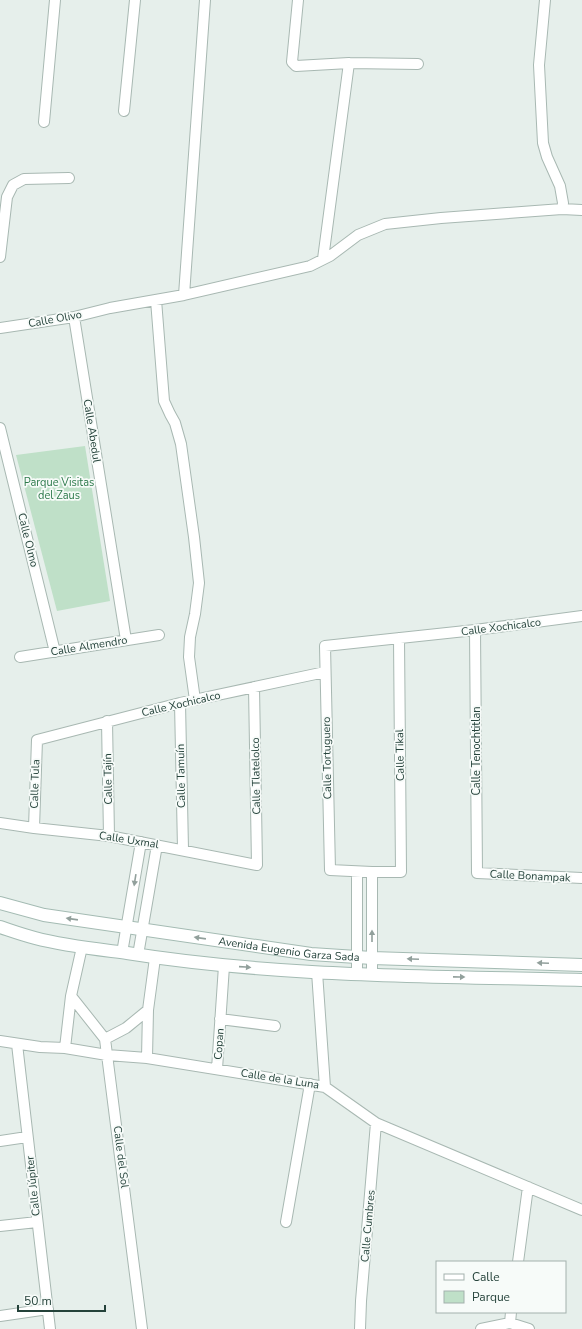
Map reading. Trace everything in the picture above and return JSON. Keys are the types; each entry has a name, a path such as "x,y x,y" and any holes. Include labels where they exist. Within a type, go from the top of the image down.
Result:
{"main road":[{"name":"Avenida Eugenio Garza Sada","path":"0,903 44,915 311,954 372,958 582,964"},
{"name":"Avenida Eugenio Garza Sada","path":"0,927 35,938 82,947 155,958 224,966 372,975 582,980"}],"street":[{"path":"44,122 55,0"},
{"path":"124,111 135,0"},
{"path":"184,296 205,0"},
{"path":"298,0 292,62 296,66 349,63 418,64"},
{"path":"546,0 539,65 543,143 547,157 560,186 563,203 562,210"},
{"path":"323,259 349,63"},
{"path":"0,257 7,197 13,185 24,179 69,178"},
{"name":"Calle Olivo","path":"0,328 74,317 110,308 184,296 310,266 358,235 385,224 441,218 582,210"},
{"path":"156,300 164,401 170,414 176,422 181,444 199,583 190,637 189,657 195,700"},
{"name":"Calle Abedul","path":"74,317 126,640"},
{"name":"Calle Olmo","path":"0,428 55,652"},
{"name":"Calle Xochicalco","path":"325,646 475,630 582,616"},
{"name":"Calle Tenochtitlan","path":"475,630 477,873"},
{"name":"Calle Almendro","path":"20,657 159,634"},
{"name":"Calle Tikal","path":"372,872 401,872 399,638"},
{"name":"Calle Tortuguero","path":"325,646 330,870 357,872"},
{"name":"Calle Xochicalco","path":"37,740 180,703 325,672"},
{"name":"Calle Tlatelolco","path":"254,687 257,864"},
{"name":"Calle Tamuín","path":"180,703 182,849"},
{"name":"Calle Tajín","path":"107,721 109,836"},
{"name":"Calle Tula","path":"34,828 37,740"},
{"name":"Calle Uxmal","path":"0,823 109,836 257,864"},
{"path":"122,952 141,842"},
{"path":"138,955 157,845"},
{"path":"357,974 357,872 372,872 372,975"},
{"name":"Calle Bonampak","path":"477,873 582,878"},
{"path":"65,1048 71,996 82,947"},
{"path":"147,1058 148,1010 155,958"},
{"name":"Copan","path":"217,1069 224,966"},
{"path":"317,972 326,1087"},
{"name":"Calle del Sol","path":"71,996 105,1039 142,1329"},
{"path":"105,1039 126,1028 148,1010"},
{"path":"220,1019 275,1026"},
{"name":"Calle de la Luna","path":"0,1041 40,1047 65,1048 108,1055 147,1058 326,1087 376,1123 582,1210"},
{"name":"Calle Júpiter","path":"17,1044 50,1329"},
{"path":"286,1222 310,1084"},
{"name":"Calle Cumbres","path":"360,1329 376,1123"},
{"path":"0,1140 28,1137"},
{"path":"518,1261 528,1187"},
{"path":"0,1226 37,1222"},
{"path":"0,1316 48,1309"},
{"path":"510,1324 511,1313"},
{"path":"481,1329 510,1324 529,1329"}],"green space":[{"name":"Parque Visitas del Zaus","path":"85,446 110,601 57,611 16,455"}]}
